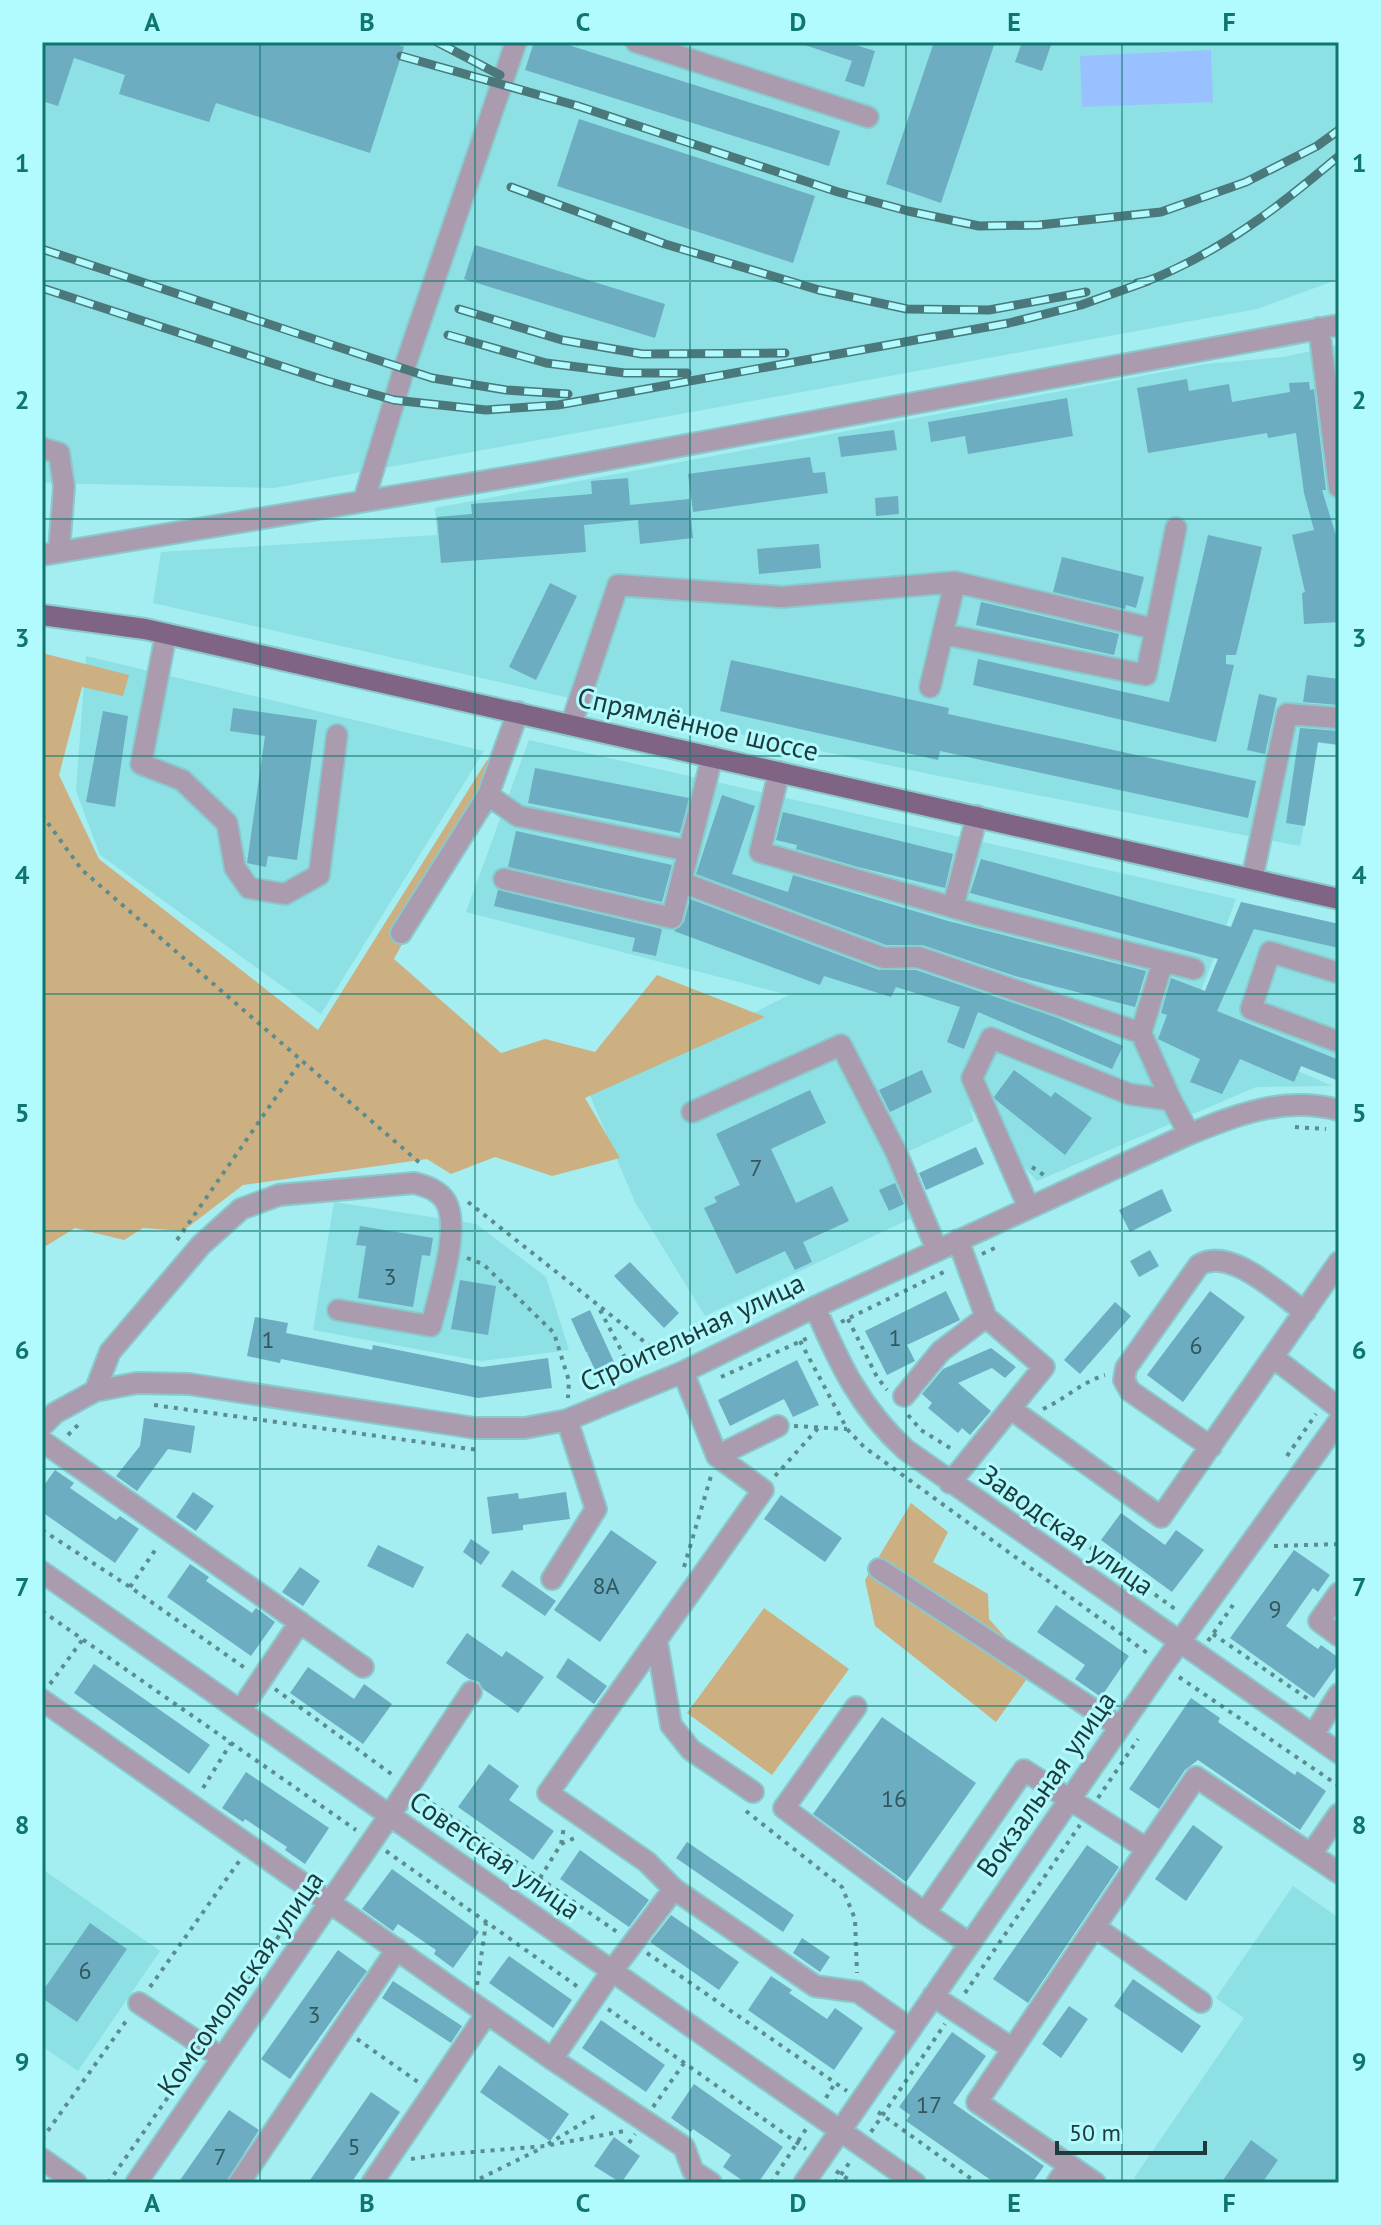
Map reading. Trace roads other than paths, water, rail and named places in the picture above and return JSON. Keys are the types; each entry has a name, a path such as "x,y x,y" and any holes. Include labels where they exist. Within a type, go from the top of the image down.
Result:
{"main road":[{"name":"Спрямлённое шоссе","path":"42,615 166,634 1339,899"}],"street":[{"path":"364,500 404,369 516,42"},
{"path":"636,42 868,117"},
{"path":"42,448 59,453 64,487 50,553 539,472 1329,326 1339,487"},
{"path":"943,634 1146,675 1176,528"},
{"path":"571,725 618,585 782,597 955,582 1155,629"},
{"path":"930,687 955,582"},
{"path":"166,634 141,764 182,780 227,823 235,868 249,888 285,894 319,875 337,735"},
{"path":"401,933 488,795 518,712"},
{"path":"1252,879 1287,714 1339,718"},
{"path":"504,879 672,918 712,757"},
{"path":"779,772 760,852 953,907 1194,969"},
{"path":"488,795 518,816 689,851"},
{"path":"953,907 977,816"},
{"path":"681,882 884,958 918,957 1141,1033"},
{"path":"1339,973 1270,952 1251,1009 1339,1042"},
{"path":"1163,961 1141,1033 1189,1134"},
{"path":"1029,1208 972,1078 991,1038 1129,1094 1171,1100"},
{"path":"692,1112 841,1045 896,1152 937,1250"},
{"name":"Строительная улица","path":"42,1426 55,1413 95,1391 137,1383 189,1384 475,1428 525,1428 567,1420 683,1372 815,1307 1189,1134 1237,1115 1277,1105 1322,1105 1339,1110"},
{"path":"95,1391 110,1352 201,1245 241,1209 279,1195 414,1183 432,1188 446,1201 451,1220 448,1252 431,1326 338,1310"},
{"path":"950,1483 1018,1413 1044,1367 986,1317 958,1240"},
{"path":"1211,1447 1130,1391 1124,1380 1126,1368 1199,1265 1208,1259 1234,1263 1305,1312"},
{"path":"1018,1413 1161,1517 1339,1262"},
{"name":"Заводская улица","path":"815,1307 840,1366 855,1391 884,1429 906,1450 1339,1753"},
{"path":"901,1402 941,1351 986,1317"},
{"path":"1274,1358 1339,1408"},
{"path":"683,1372 717,1456 763,1490 548,1793 647,1862 674,1889 815,1986 858,1992 911,2029"},
{"path":"552,1579 596,1509 567,1420"},
{"name":"Вокзальная улица","path":"804,2183 1179,1642 1339,1421"},
{"path":"717,1456 778,1426"},
{"path":"48,1445 363,1667"},
{"path":"879,1569 1120,1727"},
{"name":"Советская улица","path":"42,1572 915,2183"},
{"path":"1339,1593 1319,1621 1339,1636"},
{"path":"240,1711 300,1622"},
{"path":"657,1642 671,1725 691,1750 753,1792"},
{"path":"46,1692 192,1805 552,2059 684,2147 688,2177 711,2183"},
{"name":"Комсомольская улица","path":"136,2183 390,1815 471,1692"},
{"path":"1313,1735 1339,1694"},
{"path":"856,1707 784,1808 970,1944"},
{"path":"925,1913 1024,1770 1147,1849"},
{"path":"1095,2183 977,2102 1196,1777 1339,1873"},
{"path":"1311,1854 1339,1814"},
{"path":"552,2059 612,1971 674,1889"},
{"path":"1095,1927 1201,2002"},
{"path":"239,2183 397,1949"},
{"path":"933,1996 1013,2049"},
{"path":"139,2003 222,2058"},
{"path":"372,2183 433,2092 481,2008"},
{"path":"42,2159 76,2183"},
{"path":"1057,2183 1069,2165"}],"railway":[{"path":"437,42 500,75"},
{"path":"401,56 578,106 838,192 979,226 1039,225 1161,212 1246,182 1317,146 1339,130"},
{"path":"1137,283 1163,275 1242,231 1339,156"},
{"path":"511,187 665,244 819,290 907,309 989,310 1086,292"},
{"path":"42,249 432,378 506,390 568,394"},
{"path":"42,288 394,400 486,410 558,405 1009,323 1081,305 1148,281"},
{"path":"459,309 562,340 642,354 785,353"},
{"path":"448,335 546,363 625,373 687,373"}]}
